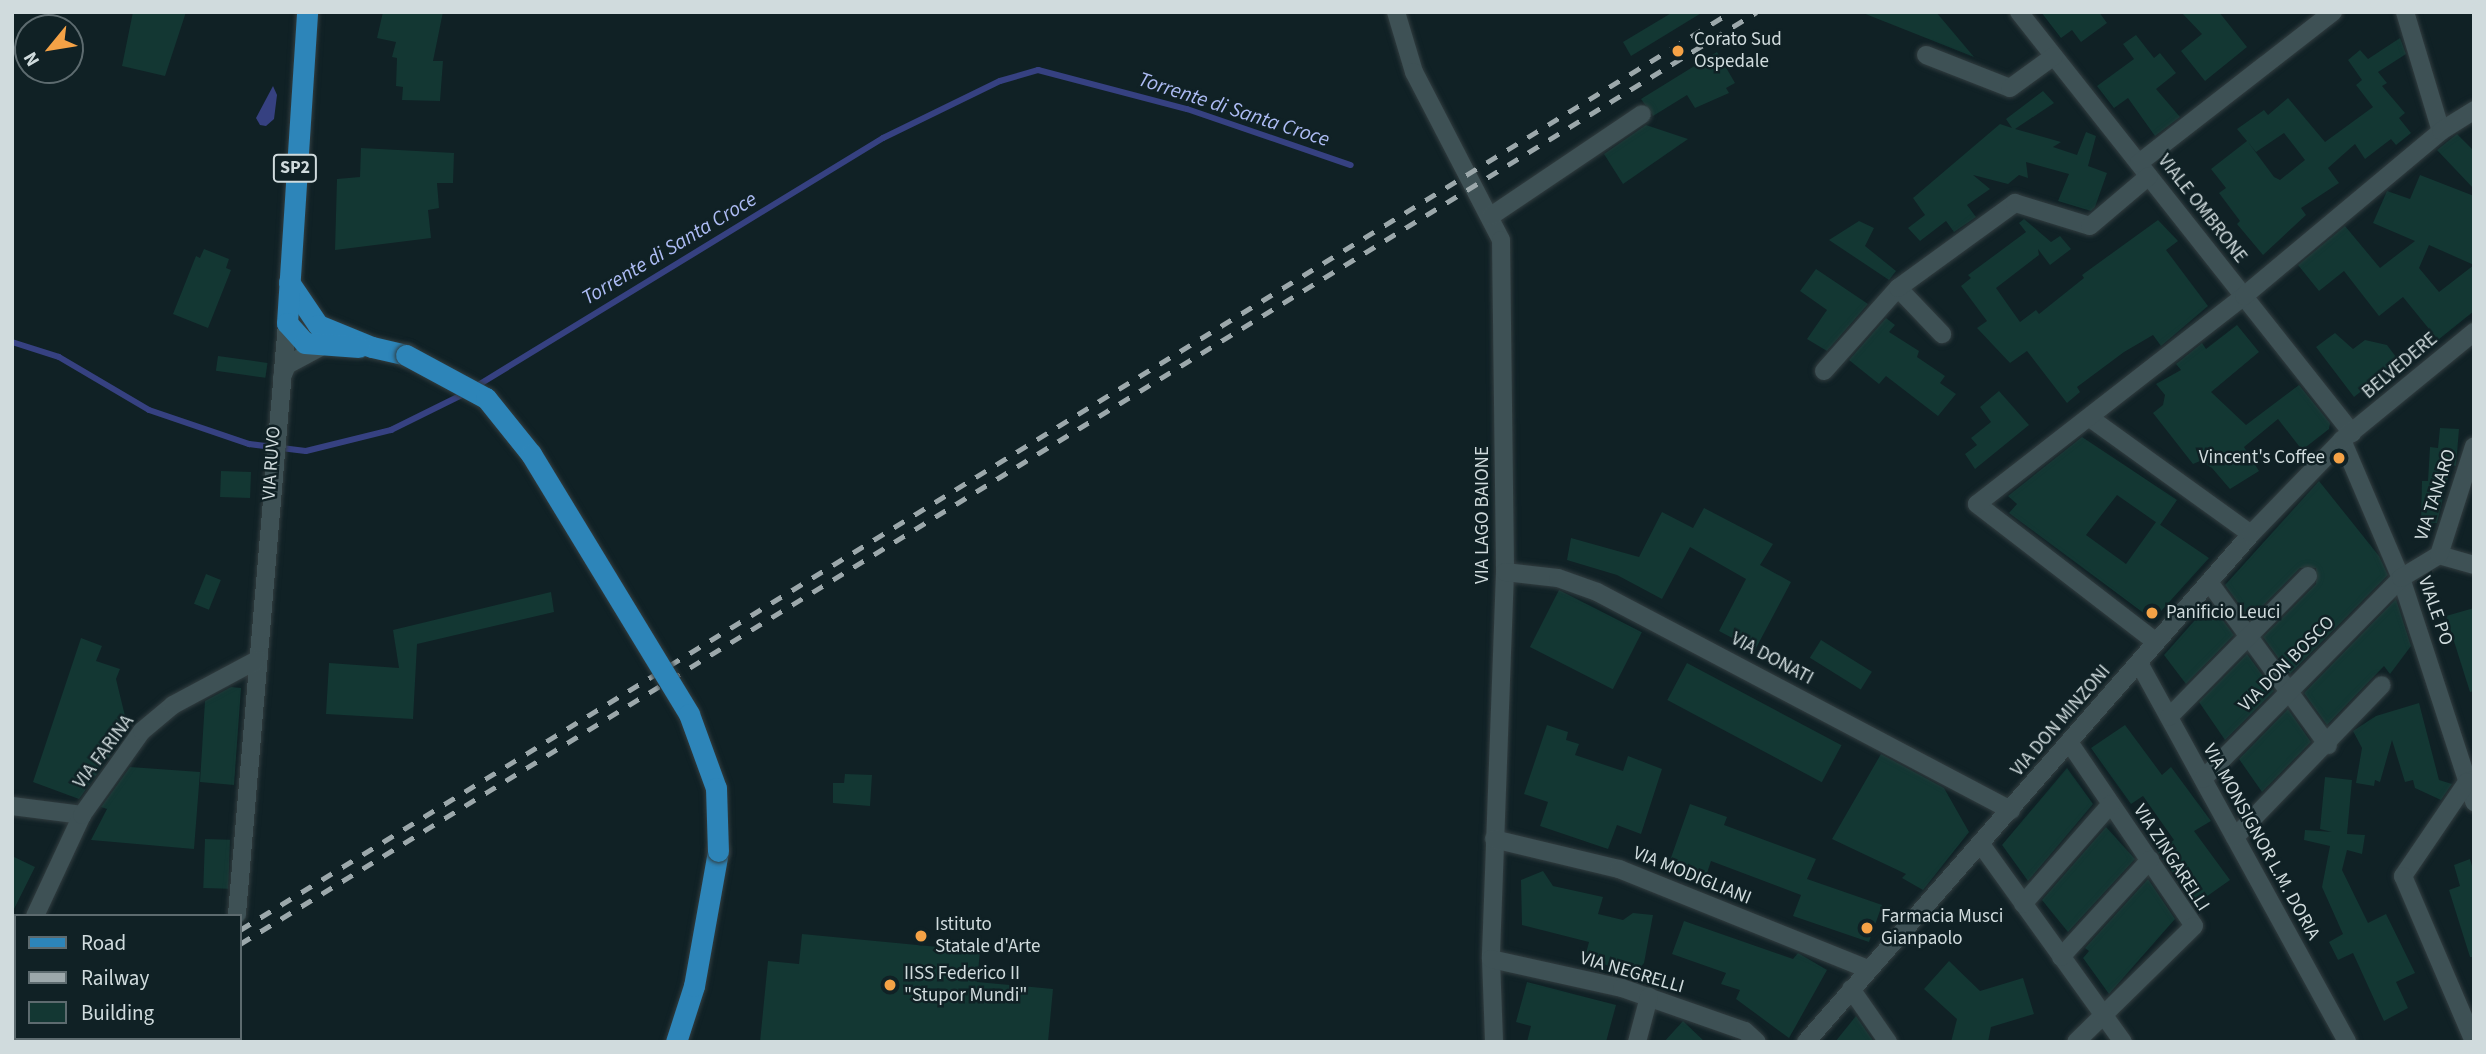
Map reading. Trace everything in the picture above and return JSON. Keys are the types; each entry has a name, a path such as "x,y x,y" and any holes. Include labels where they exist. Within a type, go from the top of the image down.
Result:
{"main road":[{"name":"VIA RUVO","path":"287,323 307,12"},
{"path":"289,282 318,325"},
{"path":"287,323 318,325 372,347 406,355 486,398 531,454 689,714 716,788 718,851 694,986 676,1042"},
{"path":"287,323 305,343 321,347 372,347"}],"street":[{"name":"VIA LAGO BAIONE","path":"1396,12 1414,72 1491,216 1501,240 1505,572 1491,959 1494,1042"},
{"name":"VIALE OMBRONE","path":"2019,12 2244,296 2347,436"},
{"path":"1824,371 1898,288 2015,203 2090,226 2144,170 2333,12"},
{"path":"2405,12 2441,131"},
{"path":"1926,55 2010,88 2054,56"},
{"path":"2156,642 1977,504 2244,296 2441,131 2474,110"},
{"path":"1491,216 1642,114"},
{"path":"1898,288 1942,334"},
{"name":"VIA RUVO","path":"237,914 278,391 287,323"},
{"name":"BELVEDERE","path":"2347,436 2474,332"},
{"path":"278,391 287,365 321,347"},
{"path":"2090,418 2251,534"},
{"name":"VIA DON MINZONI","path":"1806,1042 2251,534 2347,436"},
{"name":"VIALE PO","path":"2347,436 2401,578 2470,781 2474,802"},
{"name":"VIA TANARO","path":"2401,578 2439,555 2474,446"},
{"path":"2439,555 2474,565"},
{"name":"VIA DONATI","path":"1505,572 1558,578 1597,592 2011,810"},
{"path":"2169,717 2308,576"},
{"name":"VIA DON BOSCO","path":"2203,779 2401,578"},
{"path":"2209,582 2290,690 2328,746"},
{"name":"VIA FARINA","path":"36,914 82,815 142,731 173,705 257,660"},
{"name":"VIA MONSIGNOR L.M. DORIA","path":"2139,663 2347,1042"},
{"path":"2235,837 2328,746 2382,685"},
{"name":"VIA ZINGARELLI","path":"2069,742 2194,926 2104,1016"},
{"path":"2470,781 2403,876 2474,1042"},
{"path":"2023,904 2111,804"},
{"path":"12,806 82,815"},
{"name":"VIA MODIGLIANI","path":"1494,839 1619,869 1868,969"},
{"path":"1979,844 2123,1042"},
{"path":"2062,957 2150,860"},
{"name":"VIA NEGRELLI","path":"1491,959 1649,997 1745,1031 1757,1042"},
{"path":"1851,989 1888,1042"},
{"path":"1637,1042 1649,997"},
{"path":"2076,1042 2104,1016"}],"water":[{"path":"273,86 277,95 274,119 266,126 260,125 256,118"}],"building":[{"path":"133,12 186,12 165,76 122,66"},
{"path":"383,12 443,12 433,61 443,61 440,101 402,100 403,87 396,86 397,58 392,57 396,42 377,38"},
{"path":"1673,12 1703,12 1631,56 1623,42"},
{"path":"1936,12 1974,57 1863,13"},
{"path":"2041,12 2099,12 2107,23 2081,42 2072,30 2061,38"},
{"path":"2181,12 2219,12 2247,47 2205,81 2181,51 2202,34"},
{"path":"2136,35 2154,58 2160,53 2176,73 2156,89 2180,117 2155,136 2128,98 2114,108 2097,86 2134,59 2123,44"},
{"path":"2400,38 2406,54 2378,72 2387,83 2382,86 2405,113 2399,118 2411,133 2396,145 2391,139 2365,159 2355,144 2328,168 2339,183 2301,208 2306,215 2263,255 2237,224 2240,221 2219,193 2226,188 2211,169 2247,141 2237,129 2264,110 2268,115 2288,98 2325,142 2373,107 2356,85 2362,80 2348,60 2360,50 2368,59","holes":["2284,133 2305,160 2280,180 2274,177 2248,142 2256,152"]},
{"path":"1717,52 1735,83 1726,88 1729,93 1695,108 1687,95 1653,116 1641,99"},
{"path":"2043,91 2054,103 2015,129 2061,142 2053,147 2077,155 2086,132 2096,136 2088,166 2107,173 2095,207 2091,211 2058,201 2069,174 2026,162 2028,178 2019,175 2008,184 1973,175 1990,189 1967,205 1976,217 1954,232 1946,221 1920,241 1908,228 1925,215 1913,198 2000,124 2012,128 2006,119"},
{"path":"1646,125 1688,139 1623,184 1604,154"},
{"path":"2457,134 2474,151 2474,189 2437,150"},
{"path":"361,148 454,153 453,183 437,183 439,208 428,210 431,238 335,250 337,179 360,177"},
{"path":"2420,175 2474,196 2474,265 2474,311 2438,340 2403,297 2379,316 2344,271 2319,291 2298,265 2345,226 2380,268 2415,241 2373,223 2387,191 2410,199","holes":["2429,245 2474,265 2439,292 2419,268"]},
{"path":"2024,219 2051,242 2060,236 2071,249 2050,265 2038,249 2039,255 1996,288 2020,322 2036,310 2039,314 2084,278 2082,275 2158,220 2178,241 2166,250 2208,306 2161,346 2153,335 2124,352 2077,387 2080,392 2067,403 2027,351 2010,363 1977,328 1987,321 1961,286 1971,278 1968,275 2026,232 2019,223"},
{"path":"1859,221 1874,228 1865,246 1896,271 1889,280 1829,240"},
{"path":"204,249 229,259 226,268 231,270 208,328 173,314 196,256 200,258"},
{"path":"1816,269 1868,304 1827,351 1807,339 1827,310 1800,291"},
{"path":"1886,318 1895,325 1889,332 1919,351 1917,357 1945,376 1940,383 1956,394 1938,416 1886,376 1879,384 1849,360"},
{"path":"2237,325 2259,352 2211,392 2246,425 2299,385 2330,423 2329,429 2302,450 2278,419 2244,447 2259,471 2230,489 2212,468 2200,461 2193,464 2153,413 2163,405 2165,395 2156,384 2181,370 2176,364 2202,343 2206,349"},
{"path":"2335,333 2353,349 2365,340 2387,345 2399,361 2354,397 2316,347"},
{"path":"218,356 268,363 265,378 216,371"},
{"path":"1999,391 2029,425 1975,469 1965,454 1977,445 1971,438 1991,422 1980,407"},
{"path":"2440,428 2459,429 2456,466 2451,465 2437,523 2421,522 2422,481 2428,481 2430,447 2438,448"},
{"path":"2082,437 2177,500 2160,525 2209,558 2153,620 2009,513 2017,504 2008,496","holes":["2117,495 2156,522 2126,564 2086,535"]},
{"path":"221,471 251,472 250,498 220,497"},
{"path":"2319,481 2379,556 2388,575 2290,674 2263,637 2316,584 2316,568 2300,568 2250,619 2225,585"},
{"path":"1704,508 1773,544 1760,565 1791,582 1755,650 1719,631 1746,579 1690,547 1662,599 1617,575 1567,560 1571,538 1639,557 1662,512 1693,528"},
{"path":"206,574 221,580 209,610 194,604"},
{"path":"1559,590 1642,632 1613,689 1530,647"},
{"path":"551,592 554,612 417,644 413,719 326,714 329,663 399,668 393,630"},
{"path":"2396,599 2411,646 2390,674 2384,666 2327,725 2304,693"},
{"path":"2210,603 2234,635 2186,684 2164,655"},
{"path":"2474,608 2474,691 2470,692 2446,616"},
{"path":"81,638 102,646 96,661 120,669 116,679 125,716 110,756 79,799 33,782"},
{"path":"1821,640 1872,672 1861,690 1810,658"},
{"path":"2247,654 2274,691 2225,740 2199,702"},
{"path":"1687,663 1842,745 1822,782 1667,700"},
{"path":"231,687 241,688 234,785 200,782 205,701"},
{"path":"2419,703 2439,780 2452,784 2441,800 2415,788 2413,780 2405,782 2392,740 2380,782 2375,780 2374,786 2356,783 2362,748 2353,731 2376,716"},
{"path":"2288,709 2311,742 2262,792 2239,759"},
{"path":"1547,725 1568,732 1566,740 1579,744 1575,755 1623,771 1628,756 1662,769 1641,834 1617,825 1608,849 1540,826 1548,802 1524,794"},
{"path":"2125,725 2162,775 2171,767 2211,821 2194,831 2230,880 2196,904 2157,851 2174,840 2143,796 2131,804 2091,748"},
{"path":"1881,754 1944,788 1969,832 1923,890 1902,878 1906,874 1832,839"},
{"path":"130,767 200,772 194,849 91,840 107,809 101,807"},
{"path":"2067,768 2093,804 2028,881 2002,845"},
{"path":"845,774 872,775 870,806 833,803 833,783 844,783"},
{"path":"2325,777 2352,780 2347,834 2365,835 2362,854 2347,850 2342,870 2368,923 2386,914 2415,973 2396,982 2408,1008 2384,1021 2353,953 2338,960 2329,942 2343,934 2322,887 2330,846 2304,840 2305,830 2332,832 2320,829"},
{"path":"1690,804 1727,817 1724,825 1816,859 1807,879 1882,905 1869,942 1793,916 1801,895 1711,861 1704,882 1667,869"},
{"path":"2106,827 2135,859 2068,932 2042,900"},
{"path":"205,839 230,840 228,889 203,888"},
{"path":"12,856 35,867 12,913"},
{"path":"2470,859 2474,873 2474,957 2470,957 2449,890 2460,886 2454,865"},
{"path":"1543,871 1553,886 1603,897 1598,914 1623,920 1633,913 1653,915 1644,963 1638,970 1630,972 1620,965 1614,968 1585,957 1589,942 1522,925 1521,880"},
{"path":"2148,879 2175,919 2109,994 2083,958 2089,951 2085,948"},
{"path":"1684,921 1793,959 1798,953 1827,970 1789,1038 1736,999 1740,990 1721,984 1726,973 1672,954"},
{"name":"IISS Federico II \"Stupor Mundi\"","path":"802,934 980,951 977,982 1053,989 1048,1042 760,1042 768,961 799,964"},
{"path":"1949,961 1980,991 2023,978 2034,1014 1991,1027 1988,1042 1951,1042 1957,1019 1924,989"},
{"path":"1527,982 1616,1005 1606,1042 1527,1042 1531,1026 1516,1022"},
{"path":"1856,1016 1874,1042 1835,1042"},
{"path":"1684,1022 1705,1042 1664,1042"}],"waterway":[{"name":"Torrente di Santa Croce","path":"475,387 883,138 1000,81 1038,70 1187,109 1351,165"},
{"name":"Torrente di Santa Croce","path":"12,342 59,357 149,410 249,444 306,451 391,430 466,393"}],"railway":[{"path":"242,929 1731,12"},
{"path":"242,943 1757,12"}],"place":[{"name":"Corato Sud Ospedale","path":"1678,51"},
{"name":"Vincent's Coffee","path":"2339,458"},
{"name":"Panificio Leuci","path":"2152,613"},
{"name":"Farmacia Musci Gianpaolo","path":"1867,928"},
{"name":"Istituto Statale d'Arte","path":"921,936"},
{"name":"IISS Federico II \"Stupor Mundi\"","path":"890,985"}]}
